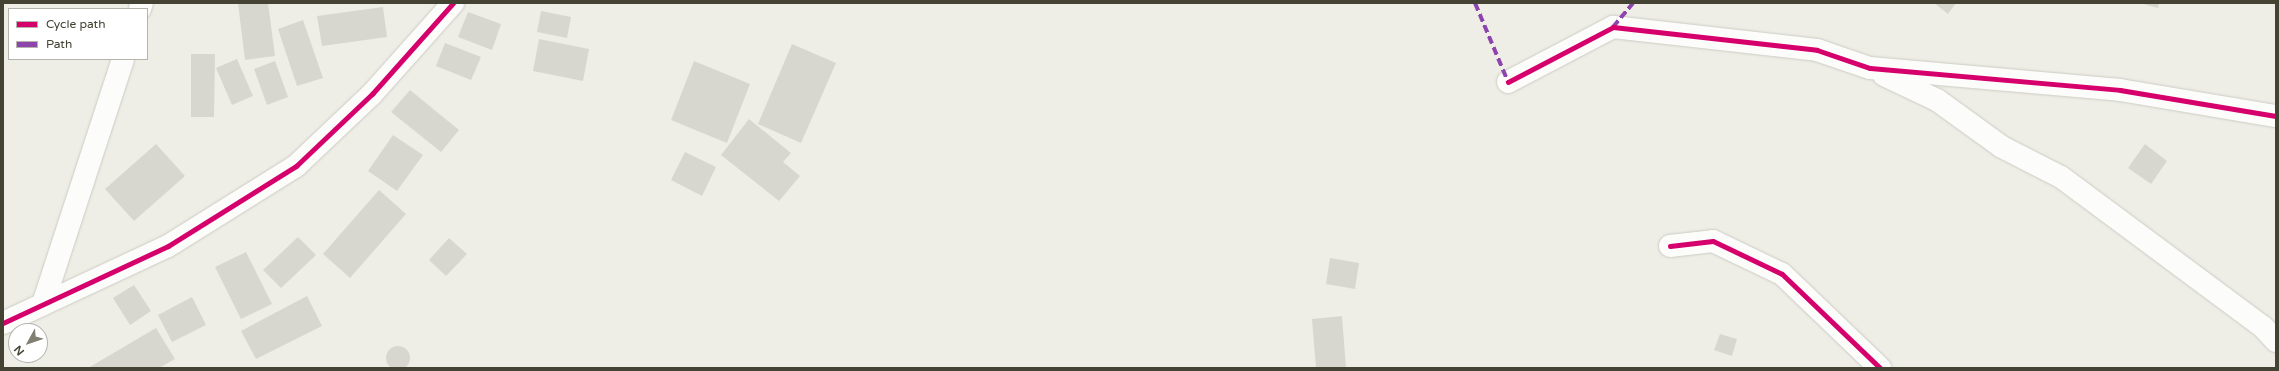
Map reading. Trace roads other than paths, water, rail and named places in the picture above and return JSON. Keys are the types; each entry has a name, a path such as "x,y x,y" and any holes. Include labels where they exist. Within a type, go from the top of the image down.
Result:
{"street":[{"path":"3,323 168,246 296,166 372,94 453,3"},
{"path":"1508,82 1613,27 1817,50 1870,68 1937,100 2002,147 2061,177 2263,327 2276,341"},
{"path":"43,304 123,60"},
{"path":"1870,68 2120,90 2276,116"},
{"path":"1670,246 1713,241 1782,274 1880,368"}]}
